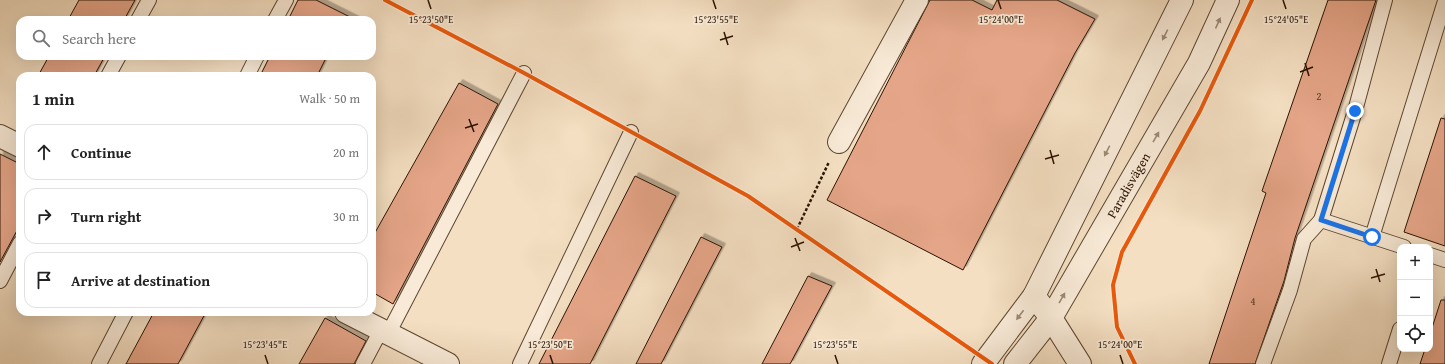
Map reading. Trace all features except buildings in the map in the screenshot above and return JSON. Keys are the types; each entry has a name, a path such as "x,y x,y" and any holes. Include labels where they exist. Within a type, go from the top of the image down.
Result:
{"street":[{"path":"839,142 917,0"},
{"path":"982,364 1034,296 1182,0"},
{"name":"Paradisvägen","path":"1016,364 1050,318 1200,63 1228,0"},
{"path":"0,136 16,144"},
{"path":"1034,296 1080,364"},
{"path":"354,316 448,364"}],"lane":[{"path":"140,16 149,0"},
{"path":"277,16 286,0"},
{"path":"1263,364 1290,290 1304,239 1321,220 1355,111 1385,0"},
{"path":"1372,237 1445,1"},
{"path":"110,72 117,60"},
{"path":"249,72 255,60"},
{"path":"363,364 384,332 524,73"},
{"path":"520,364 631,132"},
{"path":"1321,220 1397,245"},
{"path":"0,282 16,251"},
{"path":"1433,256 1445,260"},
{"path":"99,364 124,316"},
{"path":"1389,364 1397,339"}],"path":[{"path":"797,228 839,142"},
{"path":"791,224 803,233"}],"cycle path":[{"path":"385,0 524,73 748,196 992,364"},
{"path":"1135,364 1117,327 1113,285 1122,252 1200,111 1252,0"}],"route":[{"path":"1355,111 1321,220 1372,237"}]}
